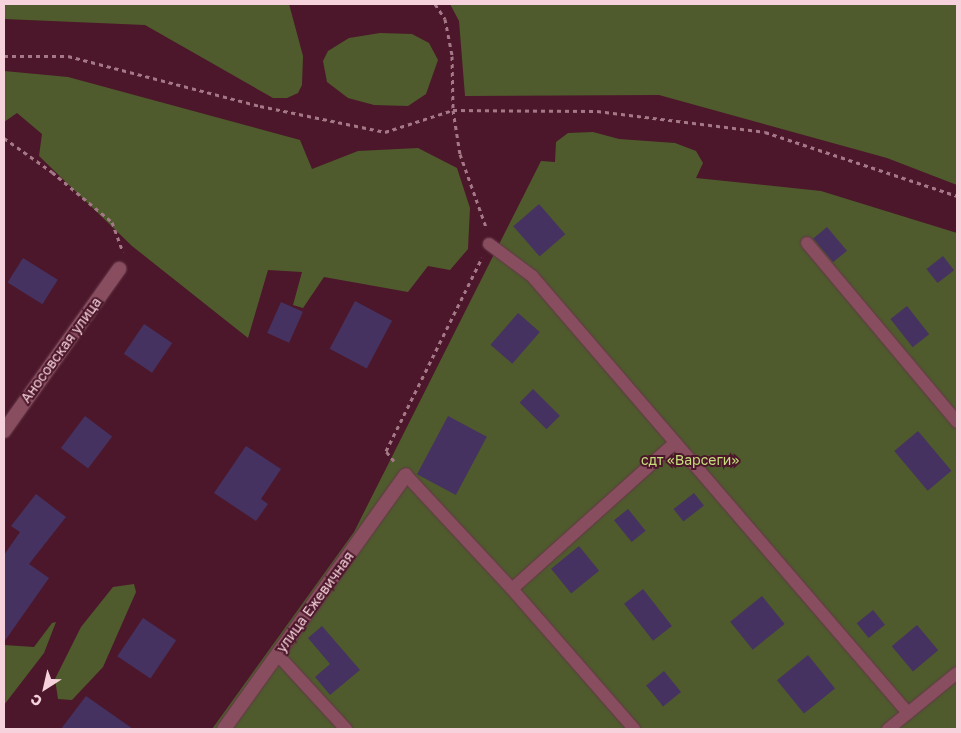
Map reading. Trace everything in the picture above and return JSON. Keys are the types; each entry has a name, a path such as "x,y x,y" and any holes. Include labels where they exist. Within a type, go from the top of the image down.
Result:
{"street":[{"name":"Аносовская улица","path":"4,431 119,269"},
{"name":"улица Ежевичная","path":"224,729 406,475"}],"lane":[{"path":"806,243 957,422"},
{"path":"489,244 532,276 908,713"},
{"path":"512,589 675,443"},
{"path":"406,475 512,589 634,729"},
{"path":"277,654 346,729"},
{"path":"888,729 957,672"}],"path":[{"path":"406,475 386,451 426,365 489,244 483,212 460,154 453,110 452,56 445,19 435,4"},
{"path":"4,56 68,56 260,106 385,132 453,110 597,111 765,132 957,196"},
{"path":"4,138 52,172 112,222 124,247 119,269"}],"green space":[{"path":"4,4 289,4 303,56 302,85 298,93 287,98 273,98 145,25 4,19"},
{"path":"450,4 957,4 957,185 887,158 659,95 465,96 459,21"},
{"path":"380,33 412,34 429,43 438,60 426,94 408,106 374,105 348,98 327,82 323,61 328,51 349,38"},
{"path":"4,71 68,77 300,140 312,169 358,151 418,148 457,168 470,208 468,249 450,270 428,266 408,292 324,277 303,308 293,305 302,272 268,270 248,338 132,246 39,156 42,134 17,113 4,122"},
{"name":"сдт «Варсеги»","path":"593,132 619,139 675,143 696,151 703,163 696,178 821,191 957,233 957,729 212,729 354,532 541,161 555,162 556,142 568,133"},
{"path":"134,584 136,592 103,667 72,700 58,699 55,679 81,627 113,587"},
{"path":"56,622 44,653 4,705 4,645 34,647 52,623"}],"building":[{"path":"539,204 565,234 540,256 513,226"},
{"path":"827,227 847,251 833,262 813,239"},
{"path":"943,256 954,270 938,283 926,269"},
{"path":"23,258 58,280 42,304 8,283"},
{"path":"355,301 392,321 367,368 330,349"},
{"path":"281,302 303,312 289,343 267,333"},
{"path":"907,306 929,334 913,347 890,319"},
{"path":"518,313 540,332 512,364 490,345"},
{"path":"144,324 172,343 152,373 124,354"},
{"path":"533,389 560,416 546,429 520,402"},
{"path":"85,416 112,436 88,468 61,448"},
{"path":"448,416 487,437 456,495 417,474"},
{"path":"918,431 951,471 928,491 894,451"},
{"path":"246,446 281,469 261,499 268,504 256,521 214,493"},
{"path":"694,493 704,506 683,522 674,509"},
{"path":"36,494 66,517 29,564 49,578 4,642 4,555 20,532 11,526"},
{"path":"628,509 646,531 632,542 614,520"},
{"path":"579,546 599,571 571,594 551,569"},
{"path":"643,589 672,626 653,641 624,604"},
{"path":"762,596 785,624 753,650 730,622"},
{"path":"873,610 885,625 869,638 857,623"},
{"path":"143,618 176,640 150,679 117,656"},
{"path":"917,625 938,650 913,671 892,646"},
{"path":"322,626 360,670 330,695 315,677 330,664 308,638"},
{"path":"808,655 835,688 804,714 777,680"},
{"path":"664,671 681,692 663,706 646,685"},
{"path":"86,696 133,729 61,729"}]}
